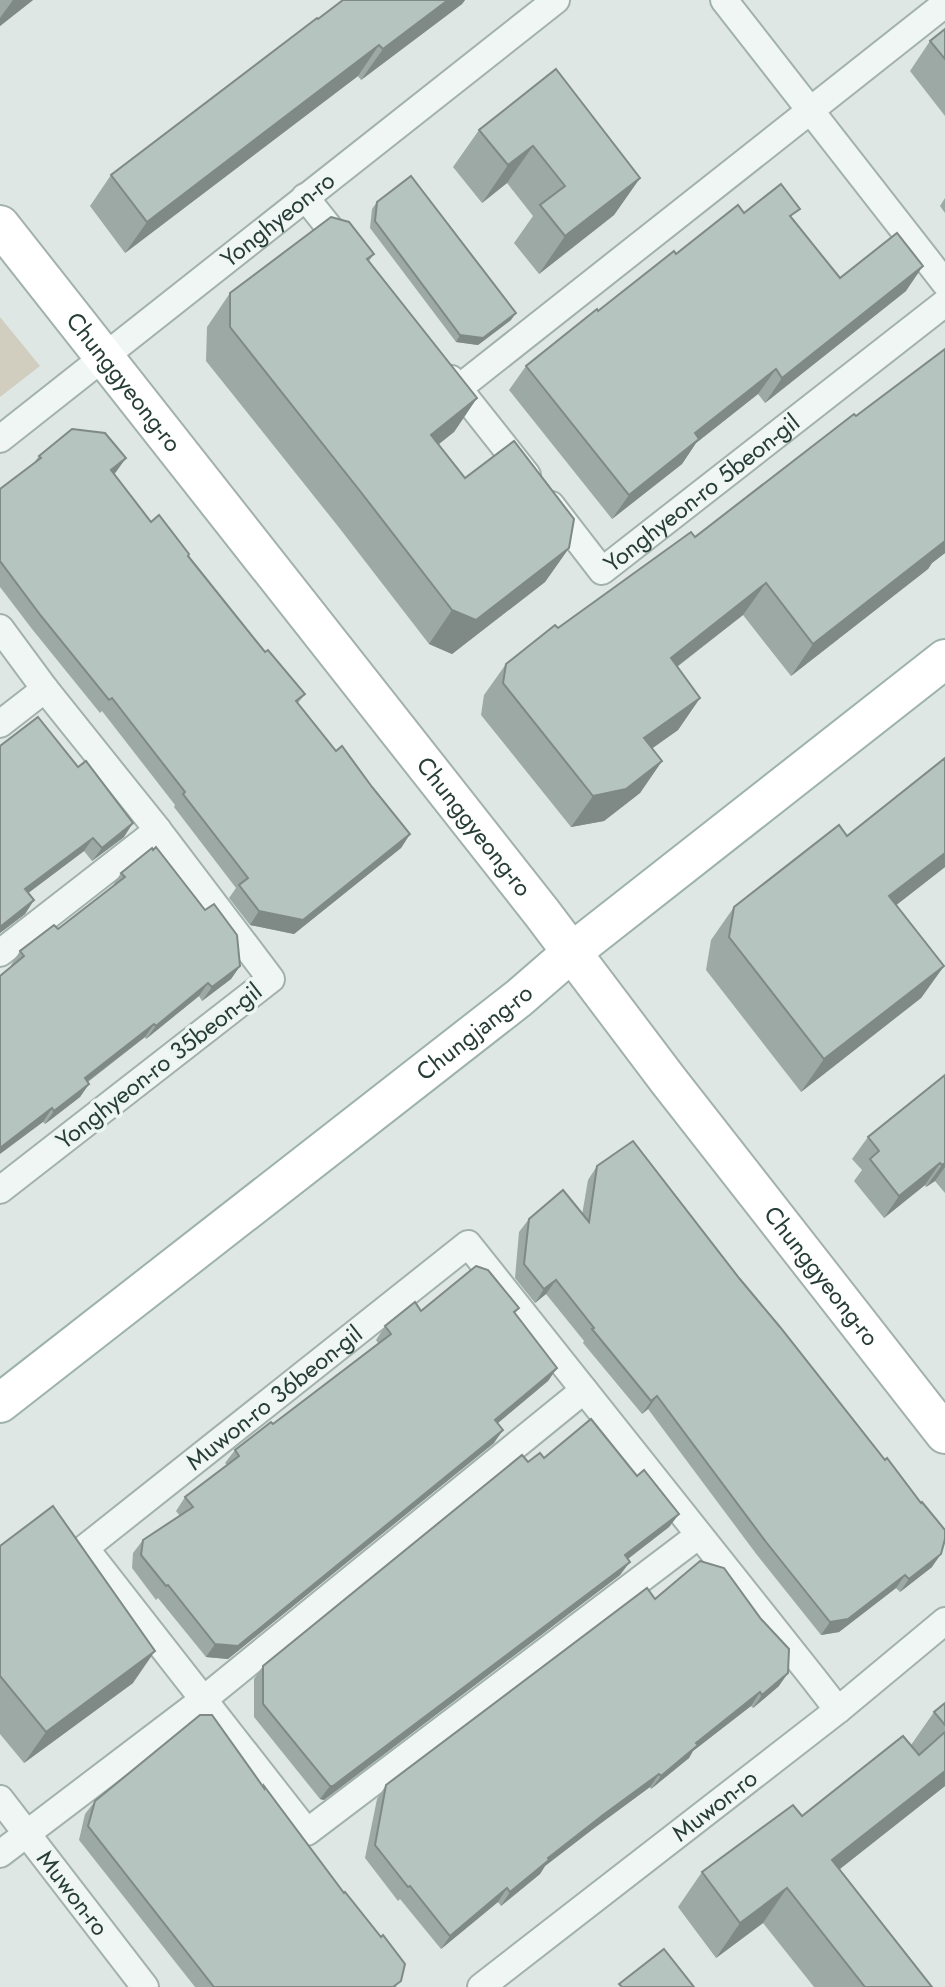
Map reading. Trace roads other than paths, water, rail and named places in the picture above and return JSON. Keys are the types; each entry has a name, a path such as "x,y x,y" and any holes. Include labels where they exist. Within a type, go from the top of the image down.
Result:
{"main road":[{"name":"Chunggyeong-ro","path":"0,225 572,952 676,1091 945,1434"},
{"name":"Chungjang-ro","path":"0,1403 498,1015 572,952 945,659"}],"street":[{"name":"Yonghyeon-ro","path":"0,439 556,0"},
{"path":"724,0 945,283"},
{"path":"459,388 945,4"},
{"path":"305,197 364,271"},
{"name":"Yonghyeon-ro 5beon-gil","path":"433,356 602,571 945,303"},
{"name":"Yonghyeon-ro 35beon-gil","path":"0,628 271,979 0,1190"},
{"path":"0,724 46,689"},
{"path":"0,953 158,830"},
{"name":"Muwon-ro 36beon-gil","path":"699,1535 307,1832 85,1548 468,1244 838,1710"},
{"path":"0,1854 204,1699 584,1390"},
{"name":"Muwon-ro","path":"481,1987 838,1710 945,1621"},
{"name":"Muwon-ro","path":"0,1799 145,1987"}]}
